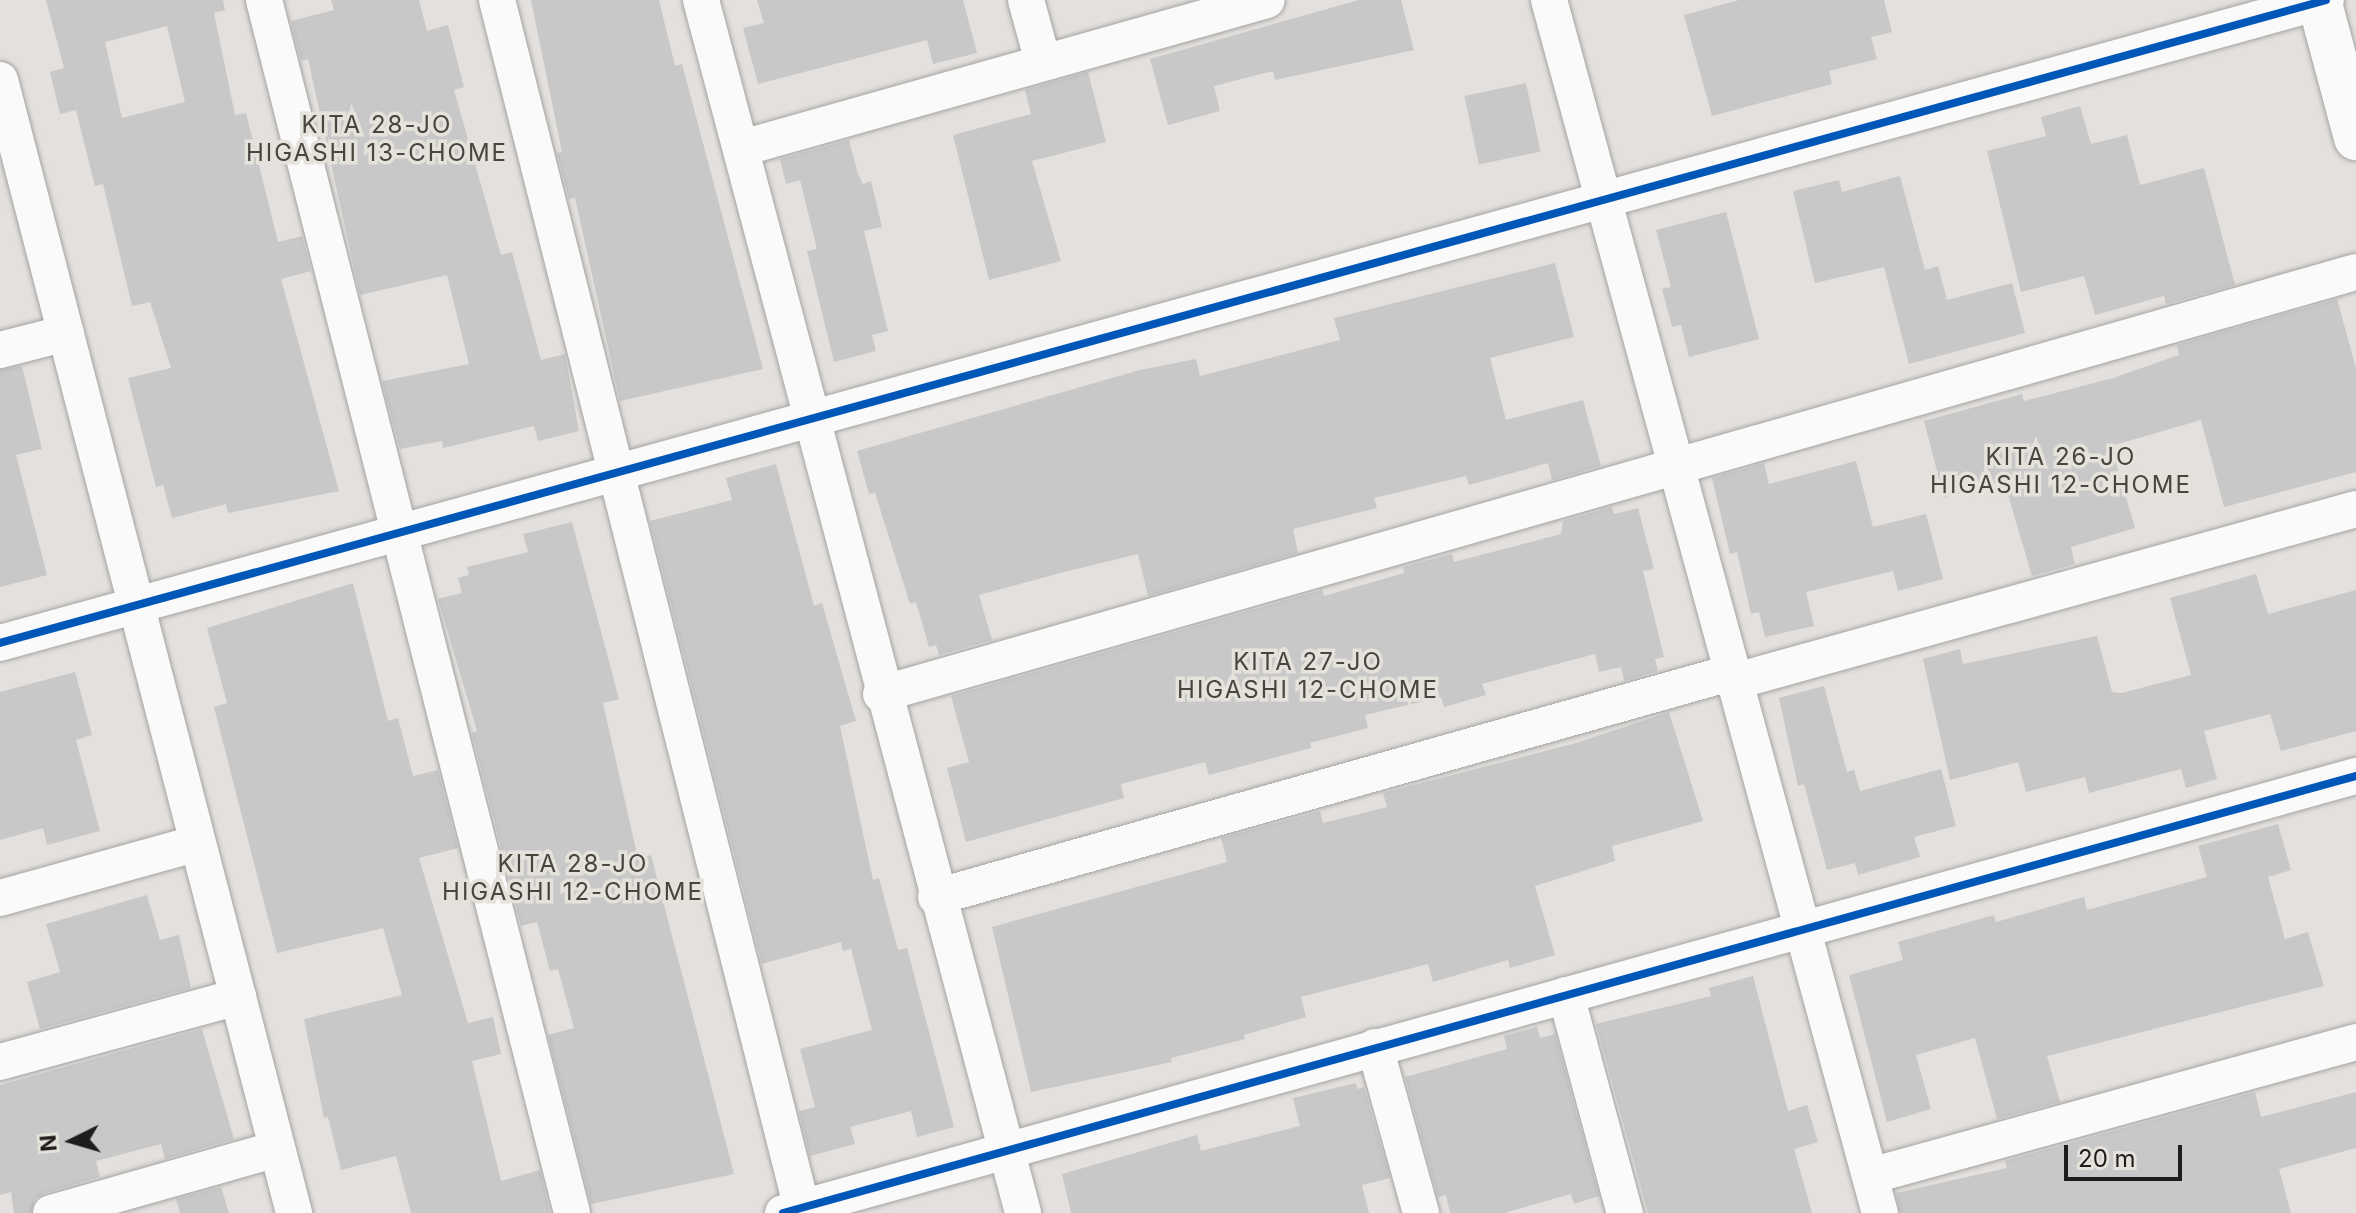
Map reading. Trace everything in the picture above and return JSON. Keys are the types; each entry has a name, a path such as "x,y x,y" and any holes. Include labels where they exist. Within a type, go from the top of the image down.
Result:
{"street":[{"path":"264,0 572,1213"},
{"path":"497,0 796,1211 1375,1047 2356,776"},
{"path":"701,0 814,415 881,694 1023,1213"},
{"path":"1026,0 1043,62"},
{"path":"742,148 1267,0"},
{"path":"1549,0 1880,1213"},
{"path":"0,643 399,534 814,415 1603,201 2322,1 2356,138"},
{"path":"0,80 5,119 66,333 294,1213"},
{"path":"881,694 2356,272"},
{"path":"0,350 66,333"},
{"path":"936,897 2356,509"},
{"path":"0,898 198,843"},
{"path":"1566,995 1625,1213"},
{"path":"0,1062 238,997"},
{"path":"1870,1176 2356,1042"},
{"path":"1375,1047 1421,1213"},
{"path":"51,1213 277,1149"}],"building":[{"path":"46,0 223,0 225,10 214,13 235,115 246,113 278,242 302,236 311,271 281,279 339,491 228,513 226,504 172,518 163,485 156,487 128,378 171,368 150,302 132,306 103,184 95,186 76,110 60,114 50,72 64,68","holes":["167,26 185,102 122,118 105,42"]},
{"path":"331,0 419,0 427,31 448,25 464,87 454,90 501,255 512,252 541,360 565,354 579,431 538,441 534,426 443,448 442,441 400,449 382,381 469,364 447,275 360,295 308,59 301,61 291,21 334,10"},
{"path":"531,0 659,0 675,66 682,64 763,369 620,401 575,198 569,199 557,153 562,152"},
{"path":"757,0 963,0 977,53 933,64 927,40 758,84 743,28 764,23"},
{"path":"1359,0 1401,0 1414,50 1275,80 1273,71 1214,86 1220,111 1168,125 1150,59"},
{"path":"1739,0 1884,0 1892,32 1871,37 1877,59 1829,71 1832,84 1712,116 1684,15"},
{"path":"1088,72 1106,142 1032,161 1061,261 989,280 953,135 1031,114 1025,90"},
{"path":"1526,83 1541,151 1479,165 1464,96"},
{"path":"2080,106 2091,144 2127,135 2140,185 2204,168 2235,285 2166,304 2164,296 2095,315 2084,276 2021,292 1987,151 2046,136 2041,117"},
{"path":"849,140 863,184 871,181 882,227 864,231 888,331 872,335 876,351 834,362 807,251 817,249 800,180 786,184 780,159"},
{"path":"1900,176 1925,270 1938,266 1947,300 2012,283 2025,333 1909,364 1884,267 1815,283 1793,191 1839,180 1842,192"},
{"path":"1726,212 1759,339 1689,357 1681,325 1672,327 1662,289 1671,287 1656,230"},
{"path":"1555,263 1574,337 1490,358 1506,420 1583,400 1601,466 1552,480 1548,463 1469,485 1466,476 1374,498 1377,508 1293,529 1298,553 1148,596 1138,554 1064,572 979,595 992,640 939,655 936,645 929,647 916,602 910,604 875,493 869,494 857,451 1140,370 1196,359 1200,376 1340,340 1334,318"},
{"path":"2337,299 2356,368 2356,472 2224,507 2201,420 2111,446 2135,528 2071,547 2075,564 2032,576 2004,481 1944,498 1924,421 2022,394 2024,401 2113,378 2179,355 2177,345"},
{"path":"22,366 42,449 16,455 47,575 0,587 0,370"},
{"path":"1856,461 1873,527 1926,514 1943,579 1898,591 1893,571 1806,592 1814,626 1765,637 1759,612 1751,614 1737,552 1730,554 1712,478 1764,463 1769,484"},
{"path":"776,464 814,606 822,603 856,721 840,726 873,880 879,878 898,950 907,948 954,1127 917,1137 911,1111 850,1127 855,1144 810,1156 799,1111 815,1107 800,1049 872,1030 851,949 843,951 841,942 762,964 650,521 732,500 726,478"},
{"path":"1612,507 1614,514 1638,508 1654,569 1643,571 1664,657 1655,659 1658,671 1624,681 1621,667 1599,672 1595,654 1482,684 1486,695 1444,707 1441,697 1365,715 1368,728 1310,743 1311,748 1209,775 1205,762 1121,784 1124,798 966,842 947,768 969,762 951,696 1322,590 1324,596 1404,573 1403,567 1452,554 1454,562 1561,534 1563,521"},
{"path":"572,522 619,699 603,703 638,859 651,855 734,1174 591,1204 548,1035 574,1028 558,969 550,971 537,922 521,926 472,733 477,731 438,599 462,593 458,578 469,575 467,567 528,552 523,534"},
{"path":"2256,574 2268,614 2356,590 2356,731 2281,751 2270,714 2204,731 2217,779 2186,788 2181,769 2089,793 2085,777 2026,792 2018,762 1950,780 1923,659 1960,649 1963,664 2097,636 2112,692 2122,693 2191,675 2170,598"},
{"path":"353,583 388,721 398,718 413,776 438,770 458,848 419,858 468,1023 493,1017 501,1054 472,1061 501,1181 540,1170 550,1213 411,1213 396,1156 341,1170 328,1117 324,1118 304,1019 402,995 383,928 277,953 214,707 227,703 207,628"},
{"path":"75,672 92,735 76,740 100,831 47,845 43,828 0,840 0,692"},
{"path":"1824,686 1847,772 1854,770 1860,791 1941,769 1956,826 1914,837 1920,857 1858,875 1855,863 1827,870 1804,784 1798,786 1779,698"},
{"path":"1669,712 1703,821 1612,846 1615,861 1535,886 1555,955 1510,968 1508,960 1433,982 1428,964 1301,997 1306,1017 1244,1035 1245,1039 1171,1058 1172,1062 1031,1092 992,927 1227,862 1221,838 1320,811 1323,823 1387,807 1383,793 1576,743"},
{"path":"2278,824 2291,870 2268,877 2285,939 2308,932 2324,986 2047,1056 2060,1102 1997,1119 1975,1038 1916,1055 1931,1109 1887,1122 1849,975 1903,960 1898,942 1994,915 1996,922 2084,897 2087,910 2207,877 2198,846"},
{"path":"147,895 160,940 179,935 191,988 40,1029 27,982 60,972 46,924"},
{"path":"1753,976 1788,1111 1807,1105 1818,1142 1794,1149 1812,1213 1648,1213 1596,1024 1711,996 1709,988"},
{"path":"1537,1027 1540,1038 1555,1034 1599,1196 1574,1204 1571,1194 1504,1213 1450,1213 1446,1195 1438,1197 1405,1077 1507,1049 1504,1036"},
{"path":"202,1029 234,1139 165,1159 161,1144 96,1161 100,1177 45,1193 35,1199 31,1213 14,1213 11,1192 0,1195 0,1085"},
{"path":"1356,1083 1357,1089 1364,1087 1390,1178 1362,1185 1369,1213 1071,1213 1062,1174 1197,1135 1201,1151 1300,1126 1293,1098"},
{"path":"2255,1092 2261,1117 2356,1092 2356,1148 2279,1169 2291,1213 1900,1213 1896,1193 2007,1168 2005,1161"},
{"path":"221,1187 229,1213 180,1213 176,1199"}],"cycle path":[{"path":"0,643 2326,0"},
{"path":"783,1213 2356,776"}],"district":[{"name":"KITA 28-JO HIGASHI 13-CHOME","path":"377,139"},
{"name":"KITA 26-JO HIGASHI 12-CHOME","path":"2061,471"},
{"name":"KITA 27-JO HIGASHI 12-CHOME","path":"1308,676"},
{"name":"KITA 28-JO HIGASHI 12-CHOME","path":"573,878"}]}
